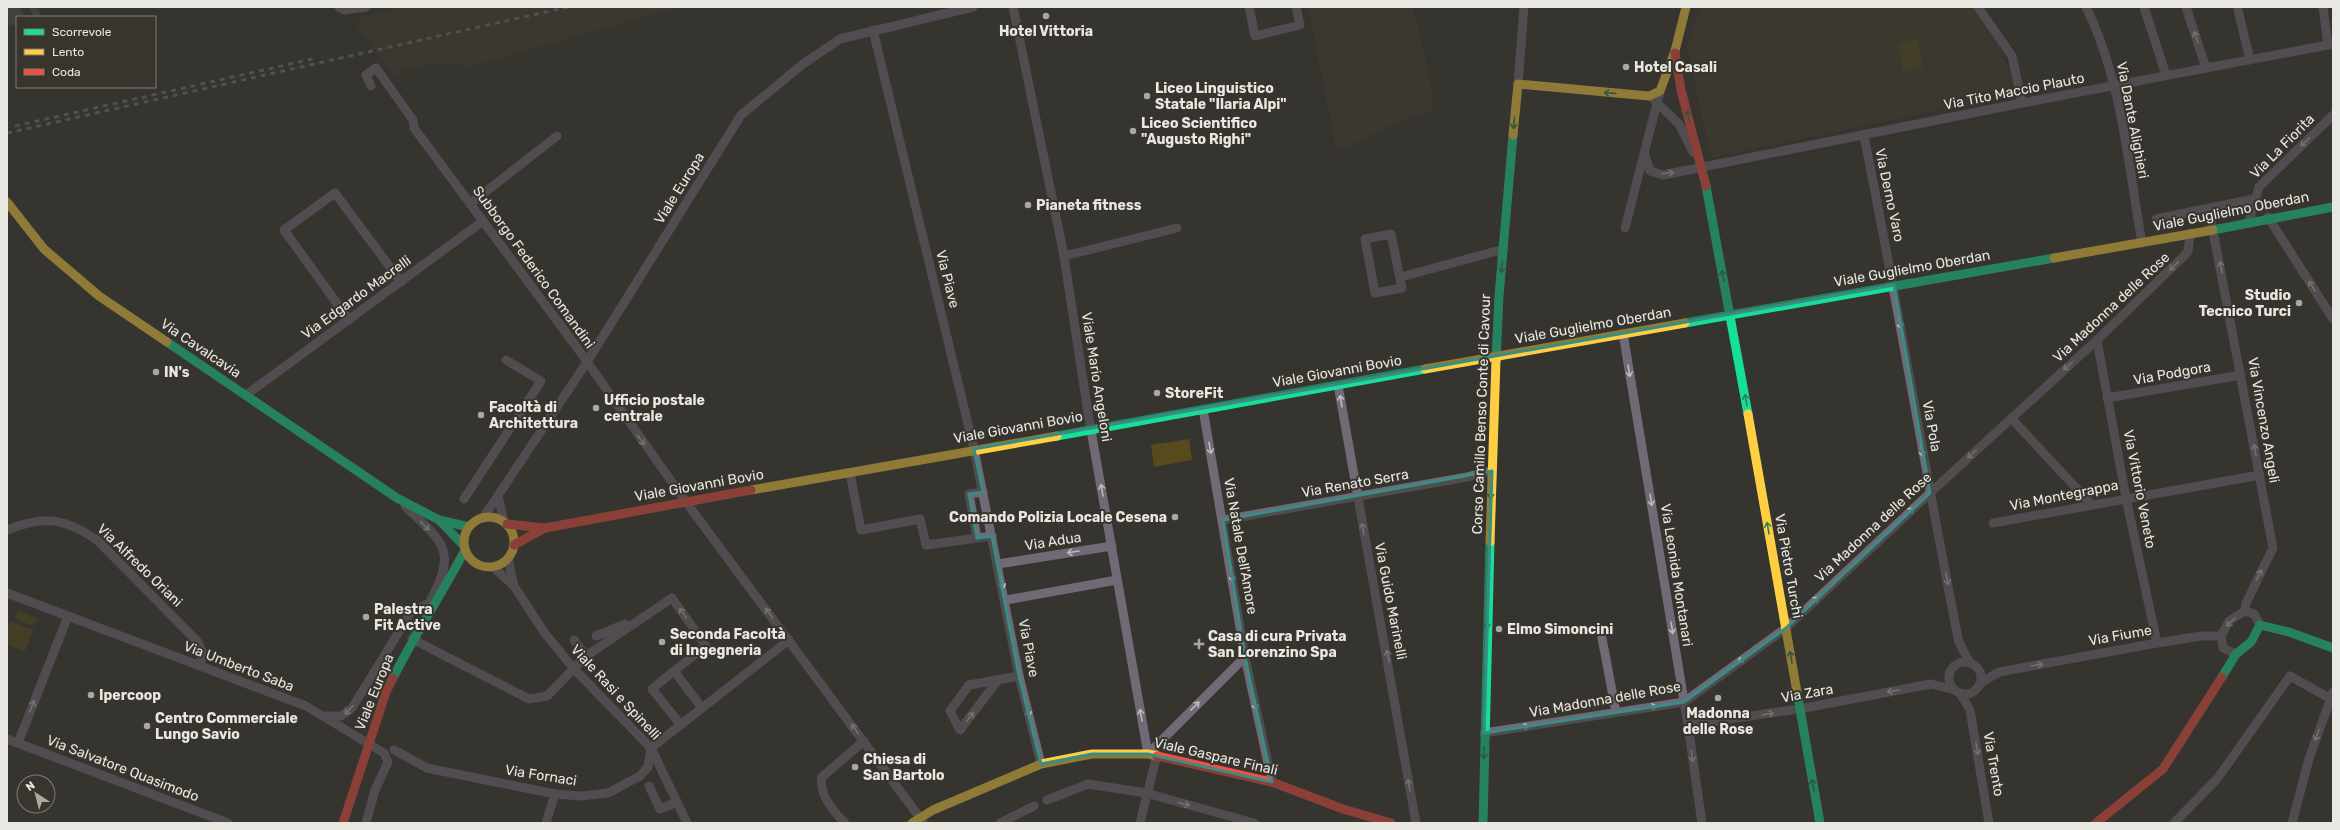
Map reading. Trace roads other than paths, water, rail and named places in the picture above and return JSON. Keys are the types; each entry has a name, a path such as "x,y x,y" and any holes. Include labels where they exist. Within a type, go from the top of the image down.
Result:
{"main road":[{"path":"1518,84 1652,99 1660,91 1675,51 1686,7"},
{"name":"Via Pietro Turchi","path":"1675,51 1681,90 1702,167 1730,314 1820,823"},
{"name":"Corso Camillo Benso Conte di Cavour","path":"1483,823 1484,733 1496,357 1518,84"},
{"name":"Via Cavalcavia","path":"7,202 44,249 99,296 397,498 439,520 469,527"},
{"name":"Viale Guglielmo Oberdan","path":"1496,357 1894,284 2142,242 2268,217 2333,207"},
{"name":"Viale Giovanni Bovio","path":"506,523 545,528 974,449 1496,357"},
{"path":"490,517 506,523 514,537 514,545 508,559 493,567 482,566 472,560 465,548 469,527 482,518 490,517"},
{"name":"Via Cavalcavia","path":"439,520 465,548"},
{"name":"Viale Giovanni Bovio","path":"514,545 545,528"},
{"name":"Viale Europa","path":"343,823 380,706 412,639 450,581 465,548"},
{"name":"Viale Europa","path":"450,581 472,567 482,566"},
{"path":"2096,823 2163,769 2236,654 2251,642 2260,625 2289,632 2333,648"},
{"name":"Viale Gaspare Finali","path":"912,823 1041,764 1092,754 1148,754 1272,782 1343,809 1391,823"}],"street":[{"path":"342,9 366,7"},
{"name":"Viale Europa","path":"482,518 587,362 741,115 803,64 840,39 973,7"},
{"name":"Viale Mario Angeloni","path":"1013,7 1064,256 1091,429 1148,754"},
{"path":"1249,7 1255,36 1300,25 1296,7"},
{"name":"Corso Camillo Benso Conte di Cavour","path":"1518,84 1524,7"},
{"path":"1980,7 2012,56 2022,103"},
{"name":"Via Dante Alighieri","path":"2086,7 2099,35 2114,85 2142,242"},
{"path":"2144,7 2166,75"},
{"path":"2186,7 2206,68"},
{"path":"2323,7 2330,44"},
{"path":"2238,10 2250,60"},
{"name":"Via Piave","path":"873,30 974,449 1006,600 1020,676 1041,764"},
{"name":"Via Tito Maccio Plauto","path":"1645,155 1650,170 1663,175 1864,136 2022,103 2330,44"},
{"name":"Subborgo Federico Comandini","path":"371,86 366,76 376,68 413,120 414,128 587,362 686,502 921,820"},
{"path":"1652,99 1679,124 1702,167"},
{"path":"1625,228 1645,155 1652,99"},
{"name":"Via La Fiorita","path":"2249,221 2254,199 2259,187 2333,115"},
{"path":"470,204 557,136"},
{"name":"Via Derno Varo","path":"1864,136 1894,284"},
{"path":"349,320 284,230 335,193 401,282"},
{"path":"2156,219 2209,210 2254,199"},
{"name":"Via Vincenzo Angeli","path":"2209,210 2214,228 2273,548 2246,603 2245,611"},
{"path":"2268,217 2333,319"},
{"name":"Via Edgardo Macrelli","path":"246,395 483,221"},
{"path":"1064,256 1176,228"},
{"name":"Via Madonna delle Rose","path":"1484,733 1684,702 1786,628 1930,493 2097,340 2188,252 2190,233"},
{"path":"1391,234 1401,278 1402,288 1375,293 1365,239 1391,234"},
{"path":"1401,278 1504,249"},
{"name":"Via Pola","path":"1894,284 1930,493 1959,642"},
{"name":"Via Leonida Montanari","path":"1623,333 1688,725 1702,823"},
{"name":"Via Vittorio Veneto","path":"2097,340 2126,498 2157,643"},
{"path":"464,499 541,381 506,360"},
{"name":"Via Podgora","path":"2107,398 2241,375"},
{"name":"Via Guido Marinelli","path":"1338,385 1357,497 1389,662 1416,823"},
{"name":"Via Natale Dell'Amore","path":"1203,409 1245,657 1272,782"},
{"path":"2011,418 2091,504"},
{"name":"Via Renato Serra","path":"1223,520 1357,497 1492,471"},
{"name":"Via Montegrappa","path":"1992,523 2091,504 2260,475"},
{"path":"851,478 861,530 920,519 926,545 992,536"},
{"path":"977,538 969,494 983,492"},
{"path":"498,496 506,523"},
{"name":"Via Cavalcavia","path":"397,498 436,536 445,552 442,575 412,639"},
{"name":"Via Alfredo Oriani","path":"7,530 25,522 42,520 61,521 79,528 97,540 197,641 202,651 200,666"},
{"name":"Via Adua","path":"998,564 1112,546"},
{"name":"Viale Rasi e Spinelli","path":"508,559 514,586"},
{"name":"Viale Rasi e Spinelli","path":"493,567 514,586 544,632 574,669 651,748 687,823"},
{"path":"1006,600 1117,580"},
{"name":"Via Umberto Saba","path":"7,593 306,706 325,716 384,753 388,762 375,790 366,823"},
{"path":"412,639 529,699 547,696 586,656 597,637 627,627 672,598 706,646 652,689 681,725"},
{"path":"325,716 342,716 347,713 411,612 429,603"},
{"path":"2236,654 2223,648 2221,636 2229,621 2245,611 2254,614 2260,625"},
{"path":"18,743 68,616"},
{"name":"Via Fiume","path":"1999,672 2157,643 2201,636 2221,636"},
{"path":"1602,638 1616,712"},
{"path":"574,640 586,656"},
{"path":"651,748 789,640"},
{"path":"1931,684 1950,673 1957,664 1959,642"},
{"path":"1959,642 1980,673 1970,710"},
{"path":"1148,754 1245,657"},
{"path":"1957,664 1974,665 1999,672"},
{"path":"674,671 702,708"},
{"path":"1931,684 1970,693 1999,672"},
{"path":"1950,673 1950,682 1970,710"},
{"path":"998,680 960,730 950,711 969,685 1020,676"},
{"path":"2174,823 2217,779 2290,676 2332,696 2330,709 2309,759 2292,823"},
{"name":"Via Zara","path":"1688,725 1799,709 1931,684"},
{"name":"Via Trento","path":"1970,710 1990,823"},
{"name":"Via Salvatore Quasimodo","path":"7,739 228,823"},
{"path":"845,823 831,809 820,783 822,777 864,741"},
{"name":"Via Fornaci","path":"394,750 427,768 556,794 581,796 608,793 640,776 648,767 651,748"},
{"path":"1140,823 1146,794 1157,755"},
{"path":"1047,800 1088,784 1146,794 1254,823"},
{"path":"650,786 660,809 677,802"},
{"path":"546,823 556,794"},
{"path":"1000,823 1034,806"}],"tunnel":[{"path":"7,18 38,7"}],"railway":[{"path":"7,133 568,7"},
{"path":"15,126 317,58"}],"place":[{"name":"Hotel Vittoria","path":"1046,16"},
{"name":"Hotel Casali","path":"1626,67"},
{"name":"Liceo Linguistico Statale \"Ilaria Alpi\"","path":"1147,96"},
{"name":"Liceo Scientifico \"Augusto Righi\"","path":"1133,131"},
{"name":"Pianeta fitness","path":"1028,205"},
{"name":"Studio Tecnico Turci","path":"2299,303"},
{"name":"IN's","path":"156,372"},
{"name":"StoreFit","path":"1157,393"},
{"name":"Ufficio postale centrale","path":"596,408"},
{"name":"Facoltà di Architettura","path":"481,415"},
{"name":"Comando Polizia Locale Cesena","path":"1175,517"},
{"name":"Palestra Fit Active","path":"366,617"},
{"name":"Elmo Simoncini","path":"1499,629"},
{"name":"Seconda Facoltà di Ingegneria","path":"662,642"},
{"name":"Casa di cura Privata San Lorenzino Spa","path":"1199,644"},
{"name":"Ipercoop","path":"91,695"},
{"name":"Madonna delle Rose","path":"1718,698"},
{"name":"Centro Commerciale Lungo Savio","path":"147,726"},
{"name":"Chiesa di San Bartolo","path":"855,767"}]}
